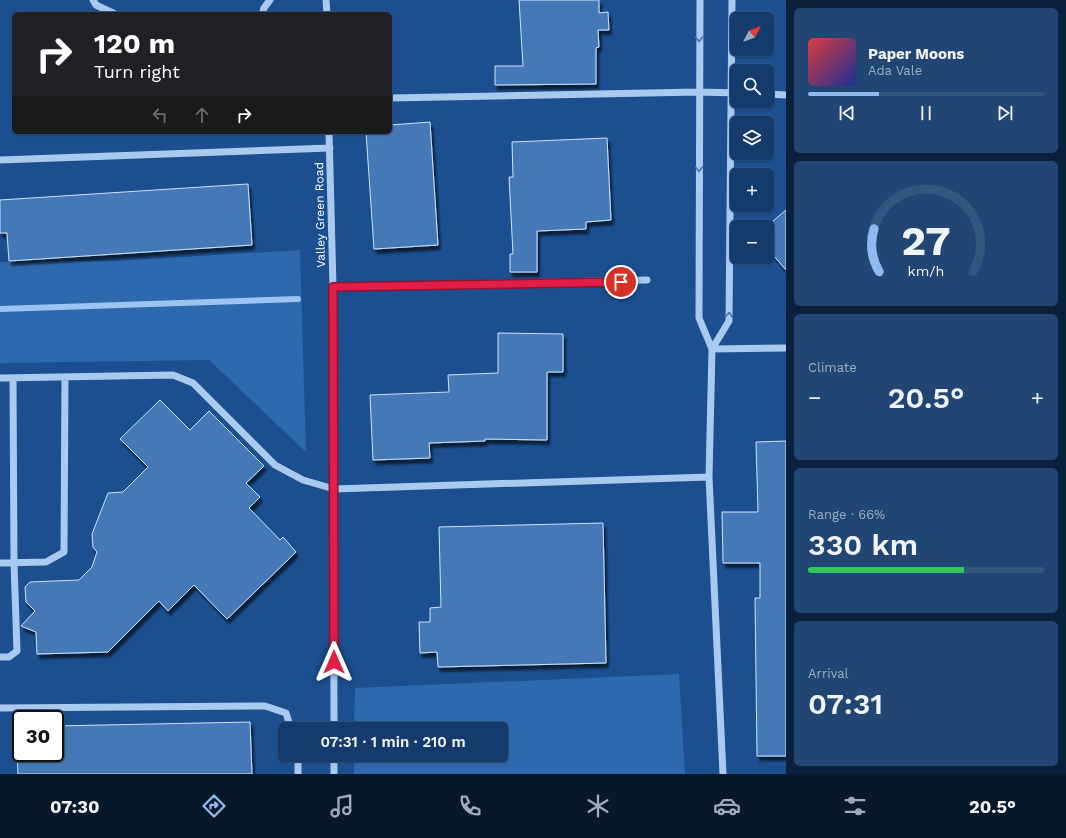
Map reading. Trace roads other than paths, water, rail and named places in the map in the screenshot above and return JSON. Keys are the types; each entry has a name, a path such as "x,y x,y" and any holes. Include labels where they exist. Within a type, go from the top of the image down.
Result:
{"street":[{"path":"93,0 96,5 111,12"},
{"path":"263,12 270,0"},
{"path":"326,0 327,12"},
{"path":"700,0 699,318 712,350 709,478 723,774"},
{"path":"732,0 733,64"},
{"path":"392,98 699,92 730,93"},
{"path":"774,94 786,94"},
{"path":"712,350 729,321 734,108"},
{"name":"Valley Green Road","path":"329,134 333,287 334,722"},
{"path":"0,160 330,148"},
{"path":"333,287 647,280"},
{"path":"712,350 786,348"},
{"path":"0,378 173,375 193,383 275,465 303,480 334,489 709,478"},
{"path":"0,563 46,562 64,552 64,377"},
{"path":"0,657 9,657 17,651 14,563 13,378"},
{"path":"0,708 265,706 286,713 289,722"},
{"path":"298,762 298,774"},
{"path":"334,762 334,774"}],"waterway":[{"path":"0,309 298,299"}]}
